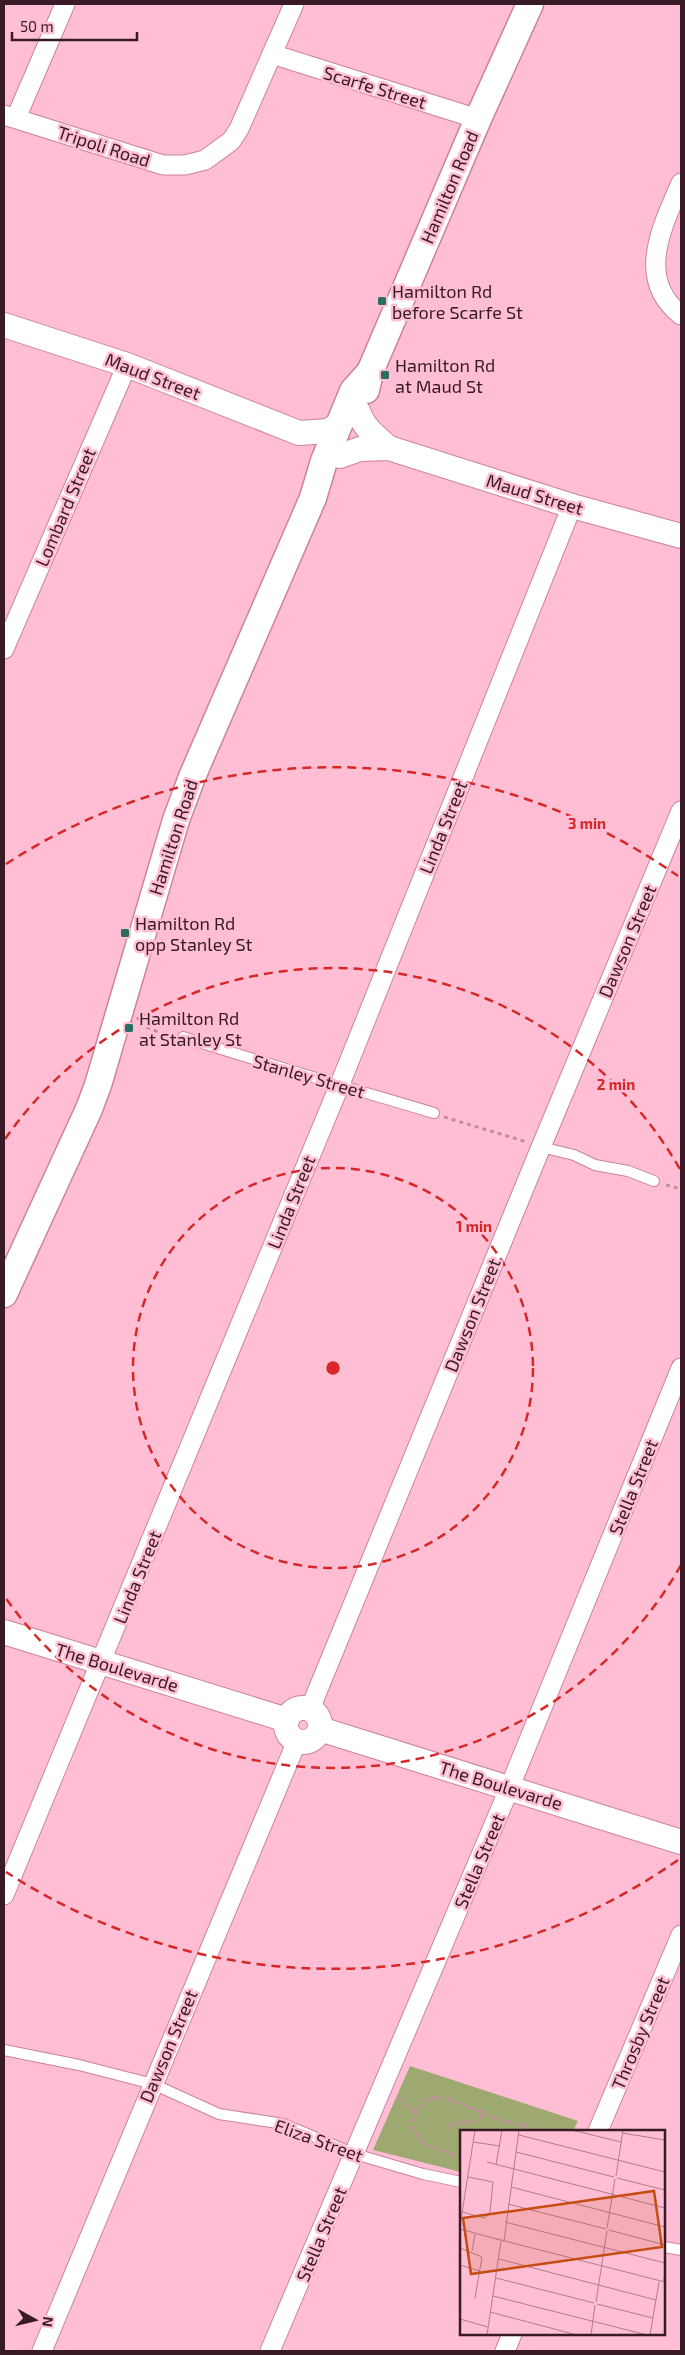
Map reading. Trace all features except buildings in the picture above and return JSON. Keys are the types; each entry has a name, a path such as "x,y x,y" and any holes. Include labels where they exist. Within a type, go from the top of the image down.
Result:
{"main road":[{"name":"Hamilton Road","path":"4,1294 90,1109 176,820 192,777 313,498 331,462 348,418 353,391 370,372 478,119 530,4"}],"street":[{"path":"10,116 65,4"},
{"name":"Tripoli Road","path":"10,116 163,165 208,166 239,129 294,4"},
{"name":"Scarfe Street","path":"272,54 478,119"},
{"path":"681,183 660,232 655,266 662,296 681,315"},
{"name":"Maud Street","path":"4,325 127,365 299,433 331,462 360,450 389,448 572,506 681,536"},
{"name":"Lombard Street","path":"4,649 127,365"},
{"name":"Maud Street","path":"299,433 328,431 348,418 362,422 368,430 389,448"},
{"name":"Linda Street","path":"4,1895 340,1084 572,506"},
{"name":"Dawson Street","path":"315,1719 541,1147 681,811"},
{"name":"Stella Street","path":"270,2351 509,1788 681,1368"},
{"name":"The Boulevarde","path":"4,1632 102,1662 292,1730"},
{"path":"299,1708 315,1719 311,1740 292,1730 289,1714 299,1708"},
{"name":"The Boulevarde","path":"315,1719 509,1788 681,1842"},
{"name":"Dawson Street","path":"42,2351 153,2084 292,1730"},
{"name":"Throsby Street","path":"598,2130 681,1935"},
{"path":"505,2351 512,2335"}],"lane":[{"name":"Stanley Street","path":"183,1037 290,1072 340,1084 434,1114"},
{"path":"541,1147 574,1155 594,1165 628,1171 654,1181"},
{"name":"Eliza Street","path":"4,2050 79,2065 153,2084 219,2114 284,2124 355,2154 423,2174 460,2182"},
{"path":"665,2247 681,2250"}],"path":[{"path":"139,1024 170,1037 183,1037"},
{"path":"434,1114 541,1147"},
{"path":"460,2155 444,2153 429,2148 418,2138 412,2122 414,2112 429,2098 443,2097 502,2121 517,2122 532,2130"},
{"path":"398,2098 414,2112"},
{"path":"448,2126 454,2122 479,2120 484,2114"}],"green space":[{"path":"410,2066 578,2121 574,2130 460,2130 460,2172 373,2150"}],"place":[{"name":"Hamilton Rd before Scarfe St","path":"382,301"},
{"name":"Hamilton Rd at Maud St","path":"385,375"},
{"name":"Hamilton Rd opp Stanley St","path":"125,933"},
{"name":"Hamilton Rd at Stanley St","path":"129,1028"}]}
